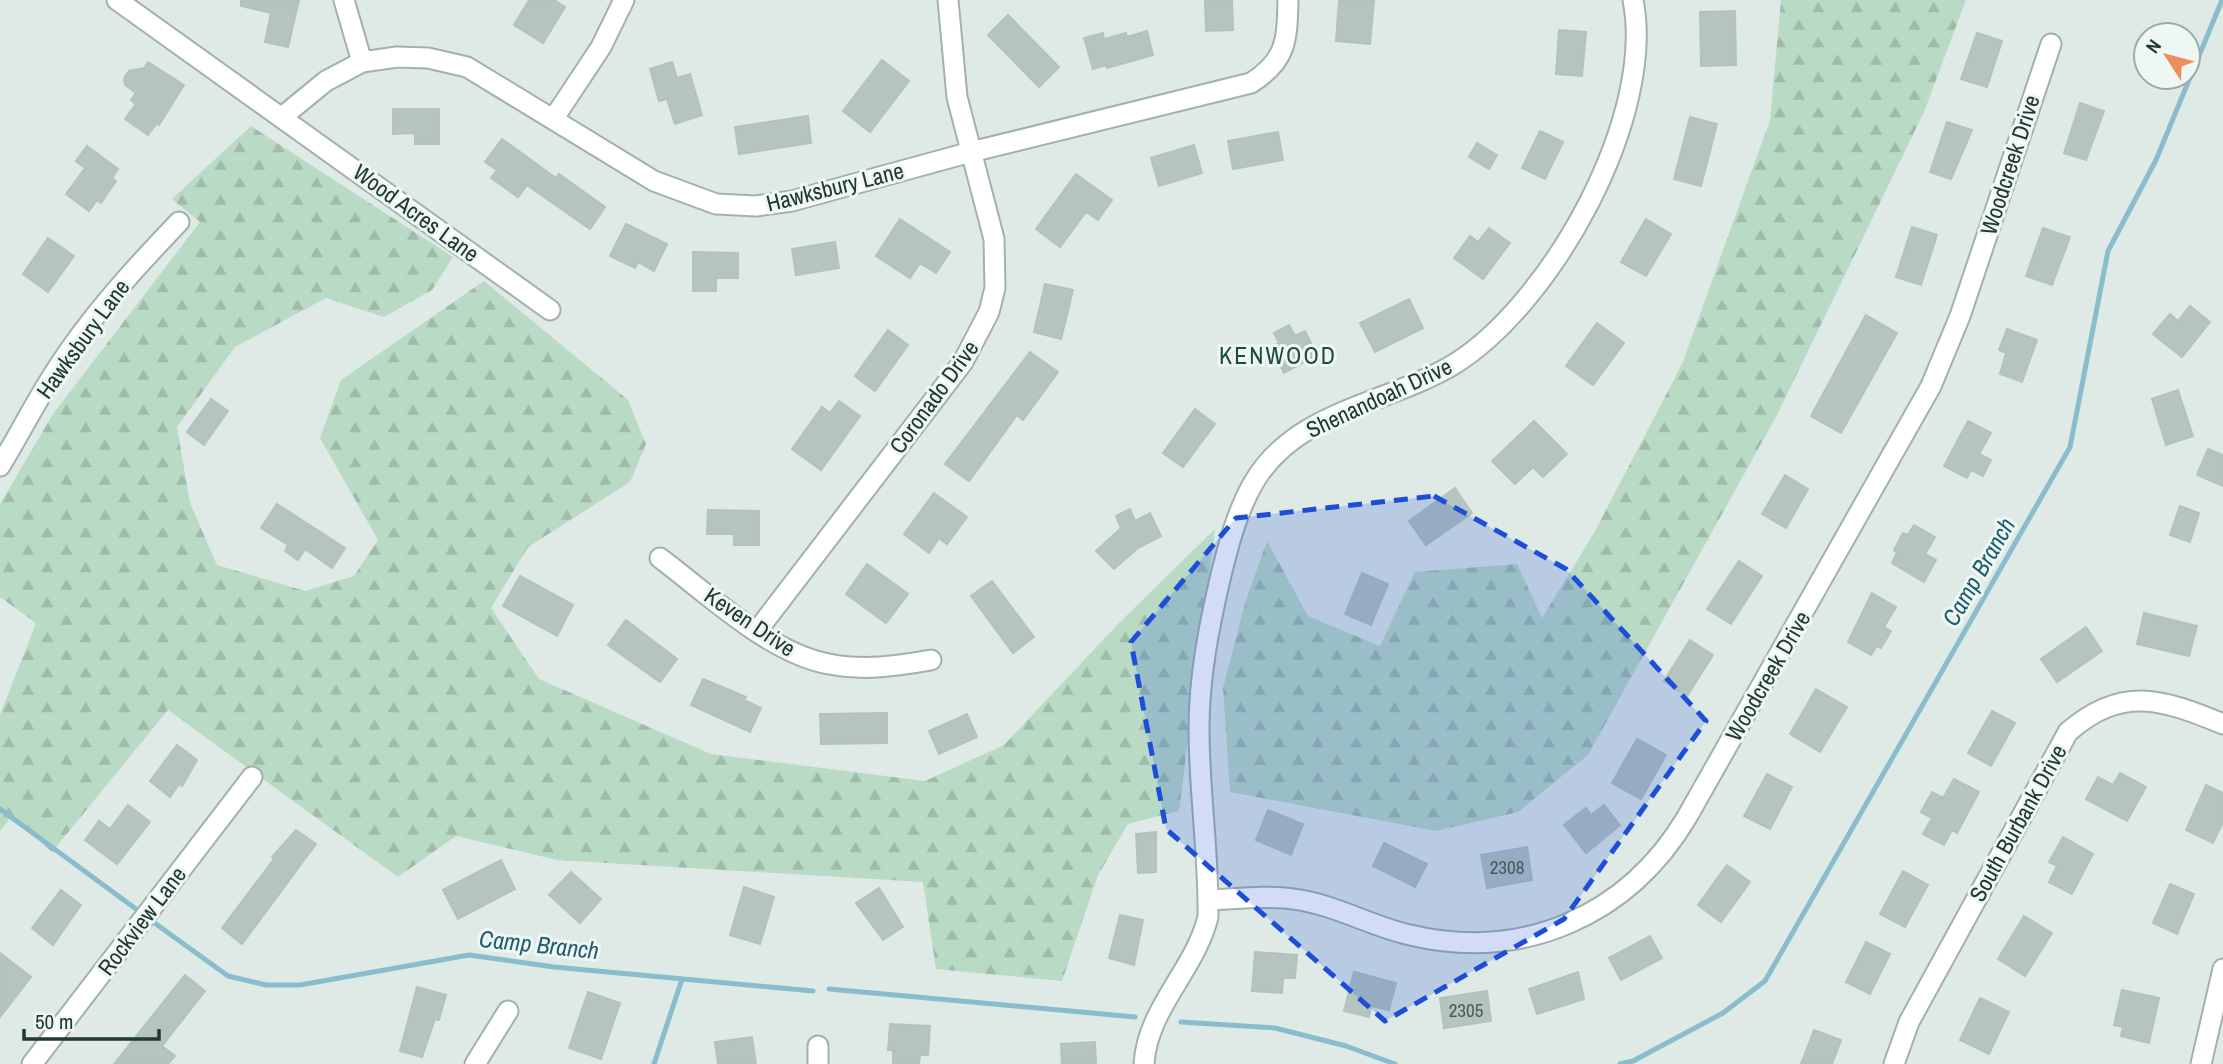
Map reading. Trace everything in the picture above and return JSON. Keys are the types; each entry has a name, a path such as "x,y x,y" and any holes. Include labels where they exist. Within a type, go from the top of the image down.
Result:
{"street":[{"name":"Wood Acres Lane","path":"117,0 550,310"},
{"path":"344,0 362,62"},
{"path":"554,118 601,47 624,0"},
{"name":"Coronado Drive","path":"757,631 963,362 978,337 995,288 994,239 957,97 948,0"},
{"name":"Hawksbury Lane","path":"282,117 326,81 362,62 397,57 428,58 467,67 654,181 683,194 716,204 756,206 792,201 971,152 1251,83 1271,70 1280,55 1286,39 1288,0"},
{"name":"Shenandoah Drive","path":"1144,1064 1146,1043 1160,1012 1199,947 1208,917 1199,731 1200,695 1217,593 1232,532 1244,500 1256,478 1292,440 1334,415 1418,383 1455,363 1498,331 1538,287 1564,249 1621,125 1632,90 1637,52 1633,0"},
{"name":"Woodcreek Drive","path":"1208,900 1292,898 1325,906 1409,935 1442,941 1507,940 1582,919 1634,884 1653,866 1672,842 1694,805 1931,386 1960,316 2051,44"},
{"name":"Hawksbury Lane","path":"0,466 55,372 96,315 134,269 179,222"},
{"name":"Keven Drive","path":"660,558 757,631 800,656 829,664 888,667 931,660"},
{"name":"South Burbank Drive","path":"1894,1064 1909,1022 2068,732 2089,714 2113,703 2137,699 2184,708 2223,723"},
{"name":"Rockview Lane","path":"32,1064 252,777"},
{"path":"2201,1064 2223,969"},
{"path":"475,1064 480,1051 508,1011"}],"highlighted area":[{"path":"1434,496 1566,569 1706,721 1564,919 1385,1021 1166,829 1131,642 1236,518"}],"green space":[{"path":"1781,0 1966,0 1924,112 1777,415 1588,755 1518,812 1436,831 1230,792 1223,688 1245,603 1267,541 1308,616 1380,646 1415,572 1517,564 1542,618 1594,533 1682,364 1770,120"},
{"path":"251,126 453,257 432,290 384,317 326,298 235,347 177,427 190,503 217,565 305,591 354,576 378,540 320,438 341,380 484,281 628,400 646,444 630,482 528,547 491,608 539,679 711,754 925,781 1004,745 1119,623 1215,529 1179,811 1128,824 1098,875 1062,981 936,969 923,882 557,860 456,836 398,877 168,710 52,852 12,816 0,831 0,715 36,623 0,597 0,504 53,414 200,222 172,199"}],"building":[{"path":"241,0 299,0 288,47 265,42 271,13 241,6"},
{"path":"529,0 554,0 565,7 543,43 514,25"},
{"path":"1205,0 1232,0 1233,30 1206,31"},
{"path":"1339,0 1374,0 1370,44 1336,41"},
{"path":"1735,11 1736,65 1701,66 1700,12"},
{"path":"1008,15 1059,67 1039,87 988,35"},
{"path":"1559,30 1586,32 1582,76 1556,74"},
{"path":"1147,31 1153,55 1107,68 1106,65 1093,69 1084,38 1103,33 1104,39 1126,33 1127,37"},
{"path":"1977,33 2002,41 1987,87 1961,79"},
{"path":"882,60 909,81 870,132 843,111"},
{"path":"148,62 184,85 159,125 157,123 148,135 125,119 136,104 131,100 136,93 125,85 124,78 129,71 144,68"},
{"path":"672,62 677,78 690,74 702,115 675,124 667,99 659,101 650,69"},
{"path":"2080,103 2104,111 2086,160 2064,153"},
{"path":"393,109 439,109 439,144 415,144 415,133 393,134"},
{"path":"808,116 811,143 739,154 735,127"},
{"path":"1690,117 1717,124 1701,186 1674,179"},
{"path":"1947,122 1972,130 1951,179 1930,172"},
{"path":"1540,131 1563,142 1545,179 1522,168"},
{"path":"1278,132 1283,160 1233,169 1228,141"},
{"path":"502,139 556,178 559,174 605,207 590,229 527,185 518,197 491,178 497,170 485,162"},
{"path":"1477,143 1497,155 1489,169 1469,157"},
{"path":"1194,145 1202,173 1159,186 1151,158"},
{"path":"87,146 118,169 112,178 116,181 101,203 97,200 89,211 66,194 85,168 76,161"},
{"path":"1076,174 1112,200 1098,220 1086,212 1060,247 1036,229"},
{"path":"900,219 950,252 936,273 920,263 910,278 876,256"},
{"path":"1646,219 1671,234 1646,276 1621,262"},
{"path":"626,224 667,244 654,271 638,262 635,268 610,256"},
{"path":"1912,227 1937,235 1921,285 1896,277"},
{"path":"1489,228 1510,243 1483,279 1454,258 1470,236 1478,242"},
{"path":"2043,228 2070,237 2052,285 2026,276"},
{"path":"48,238 74,256 48,292 23,274"},
{"path":"835,242 839,268 796,275 792,249"},
{"path":"693,252 738,253 738,278 716,278 716,291 693,291"},
{"path":"1045,284 1073,290 1061,339 1034,332"},
{"path":"1409,299 1423,328 1375,352 1360,323"},
{"path":"2190,306 2210,322 2182,357 2153,334 2170,314 2178,321"},
{"path":"1866,315 1897,333 1841,433 1811,416"},
{"path":"1597,323 1624,343 1593,385 1566,366"},
{"path":"1289,325 1295,336 1305,331 1317,355 1284,373 1271,347 1279,343 1274,333"},
{"path":"2007,329 2037,340 2022,382 2000,374 2006,353 1999,350"},
{"path":"888,330 908,345 875,391 855,376"},
{"path":"1030,352 1058,372 1023,420 1017,415 969,481 945,464"},
{"path":"2178,390 2193,436 2166,445 2152,399"},
{"path":"211,399 228,411 204,445 187,432"},
{"path":"839,401 860,416 821,470 792,449 822,407 830,413"},
{"path":"1195,409 1215,424 1183,467 1163,453"},
{"path":"1534,421 1567,454 1543,477 1533,467 1515,484 1492,461"},
{"path":"1968,421 1991,433 1979,454 1991,460 1983,476 1971,470 1967,478 1944,466"},
{"path":"2208,449 2223,455 2223,486 2197,475"},
{"path":"1785,475 1808,489 1786,528 1762,514"},
{"path":"1455,488 1472,513 1426,545 1409,521"},
{"path":"934,493 967,517 947,544 939,538 929,553 904,534"},
{"path":"277,504 345,548 332,568 305,549 298,560 285,551 288,545 261,528"},
{"path":"2180,506 2199,513 2190,542 2170,535"},
{"path":"1130,509 1135,521 1150,513 1161,536 1138,548 1114,569 1096,551 1121,528 1116,516"},
{"path":"708,510 759,511 759,545 734,545 734,534 707,534"},
{"path":"1914,525 1935,537 1925,554 1936,560 1924,582 1892,563 1897,553 1894,550 1903,533 1908,535"},
{"path":"1739,561 1762,576 1731,624 1707,609"},
{"path":"867,564 908,594 886,623 846,594"},
{"path":"1362,573 1388,584 1371,625 1345,614"},
{"path":"520,576 573,605 557,636 503,606"},
{"path":"992,581 1034,637 1013,653 971,596"},
{"path":"1872,593 1896,607 1884,627 1891,631 1881,648 1877,646 1871,655 1848,642"},
{"path":"2144,613 2197,626 2189,656 2137,644"},
{"path":"626,620 677,659 660,682 608,645"},
{"path":"2086,627 2102,651 2057,682 2041,659"},
{"path":"1690,640 1713,655 1687,696 1664,681"},
{"path":"703,679 746,697 744,700 761,708 750,732 691,705"},
{"path":"1816,689 1847,707 1820,752 1790,734"},
{"path":"1992,711 2015,723 1991,766 1968,753"},
{"path":"887,713 887,743 821,744 820,714"},
{"path":"967,714 977,737 939,754 929,731"},
{"path":"1637,739 1666,755 1641,799 1612,783"},
{"path":"177,745 197,760 182,786 179,784 170,797 150,781"},
{"path":"2120,773 2146,787 2127,821 2086,799 2098,777 2113,785"},
{"path":"1767,774 1792,787 1770,829 1744,816"},
{"path":"1954,779 1979,792 1957,833 1952,830 1944,845 1923,834 1932,818 1921,812 1932,792 1943,798"},
{"path":"2206,785 2223,793 2223,822 2213,843 2186,830"},
{"path":"128,805 150,822 117,864 85,840 99,821 110,829"},
{"path":"1604,805 1620,825 1586,853 1564,825 1586,808 1591,815"},
{"path":"1268,810 1303,824 1291,855 1256,840"},
{"path":"296,830 316,844 242,944 222,928 274,859 272,857"},
{"path":"1156,832 1156,872 1138,873 1136,834"},
{"path":"2063,837 2093,854 2072,894 2049,882 2057,866 2049,862"},
{"path":"1384,843 1427,864 1415,887 1373,866"},
{"path":"1527,847 1532,880 1487,888 1481,855"},
{"path":"501,860 515,889 458,919 443,890"},
{"path":"1727,865 1750,882 1721,922 1698,905"},
{"path":"1903,871 1928,885 1905,927 1880,914"},
{"path":"571,872 601,899 580,923 549,895"},
{"path":"2170,884 2194,894 2177,934 2153,923"},
{"path":"744,887 774,897 760,944 730,935"},
{"path":"879,888 903,927 883,940 856,903"},
{"path":"61,890 81,905 53,945 32,928"},
{"path":"1120,915 1143,920 1134,965 1109,958"},
{"path":"2024,916 2052,933 2025,976 1998,959"},
{"path":"1650,936 1662,958 1621,980 1609,958"},
{"path":"1866,942 1890,954 1870,994 1846,982"},
{"path":"1255,952 1297,955 1295,978 1283,978 1282,993 1252,991"},
{"path":"0,953 31,977 0,1017"},
{"path":"1354,972 1396,983 1389,1010 1371,1006 1369,1017 1344,1011"},
{"path":"1578,972 1584,999 1537,1014 1529,989"},
{"path":"185,975 205,991 162,1046 175,1056 168,1064 114,1064"},
{"path":"417,987 446,995 439,1020 435,1019 422,1057 400,1051"},
{"path":"2122,990 2159,998 2149,1043 2121,1036 2123,1027 2114,1025"},
{"path":"1487,991 1491,1021 1444,1028 1440,998"},
{"path":"588,992 620,1003 601,1059 569,1048"},
{"path":"1980,998 2009,1012 1989,1054 1960,1040"},
{"path":"890,1024 930,1026 928,1055 920,1055 919,1064 893,1064 893,1050 888,1050"},
{"path":"1814,1030 1841,1040 1832,1064 1801,1064"},
{"path":"752,1037 756,1064 718,1064 715,1042"},
{"path":"1095,1042 1096,1064 1062,1064 1061,1044"}],"waterway":[{"name":"Camp Branch","path":"1620,1064 1633,1061 1723,1013 1765,981 2070,447 2108,251 2156,160 2222,0"},
{"name":"Camp Branch","path":"0,809 136,909"},
{"name":"Camp Branch","path":"156,924 228,976 266,985 300,985 469,955 554,967 813,991"},
{"path":"654,1064 682,979"},
{"name":"Camp Branch","path":"829,989 1135,1017"},
{"name":"Camp Branch","path":"1181,1022 1275,1028 1346,1046 1395,1064"}],"district":[{"name":"KENWOOD","path":"1278,356"}]}
